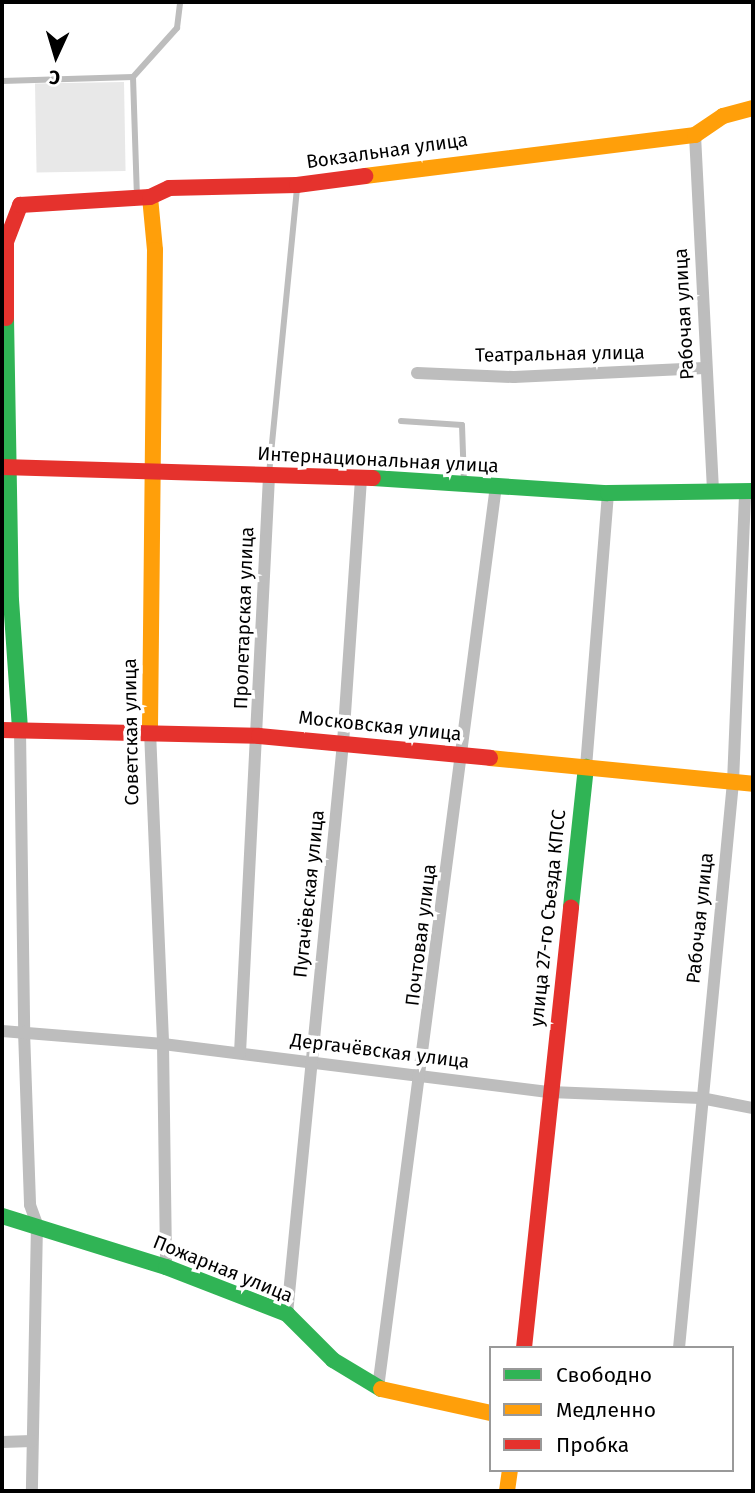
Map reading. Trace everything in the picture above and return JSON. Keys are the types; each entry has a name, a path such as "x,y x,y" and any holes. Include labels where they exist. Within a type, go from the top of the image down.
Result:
{"street":[{"name":"Вокзальная улица","path":"3,263 6,242 20,205 144,197 169,188 297,185 488,158 695,135 723,116 753,108"},
{"name":"Рабочая улица","path":"695,135 713,492"},
{"name":"Советская улица","path":"144,197 155,250 150,731 163,1044 166,1267"},
{"path":"3,263 11,600 20,730 24,1031 30,1205 37,1224 32,1491"},
{"name":"Театральная улица","path":"416,373 514,377 705,368"},
{"name":"Интернациональная улица","path":"7,469 361,477 608,493 749,491"},
{"name":"Пролетарская улица","path":"240,1053 259,736 269,475"},
{"name":"Пугачёвская улица","path":"288,1314 343,743 361,477"},
{"name":"Почтовая улица","path":"378,1388 464,756 496,486"},
{"name":"Рабочая улица","path":"679,1346 733,782 749,491"},
{"name":"улица 27-го Съезда КПСС","path":"524,1346 586,767 608,493"},
{"name":"Московская улица","path":"2,730 150,731 259,736 753,784"},
{"name":"Дергачёвская улица","path":"2,1031 163,1044 550,1092 701,1098 753,1108"},
{"name":"Пожарная улица","path":"2,1216 37,1224 166,1267 288,1314 333,1360 378,1388 489,1413"},
{"path":"2,1441 32,1441"},
{"path":"507,1491 510,1472"}],"lane":[{"path":"2,81 133,77 177,28 180,2"},
{"path":"133,77 144,197"},
{"name":"Пролетарская улица","path":"269,475 297,185"},
{"path":"401,421 462,425 464,484"}],"shaded area":[{"path":"124,82 126,171 37,173 35,84"}],"traffic: fast":[{"path":"6,318 11,600 20,730"},
{"path":"373,478 608,493 753,491"},
{"path":"571,907 586,767"},
{"path":"2,1216 166,1267 287,1314 333,1360 381,1389"}],"traffic: slow":[{"path":"365,176 695,135 723,116 753,108"},
{"path":"150,197 155,250 150,731"},
{"path":"490,758 753,784"},
{"path":"381,1389 489,1413"},
{"path":"507,1491 510,1472"}],"traffic: jam":[{"path":"6,318 6,242 20,205 150,197 169,188 297,185 365,176"},
{"path":"2,467 373,478"},
{"path":"2,730 259,736 490,758"},
{"path":"524,1346 571,907"}]}
